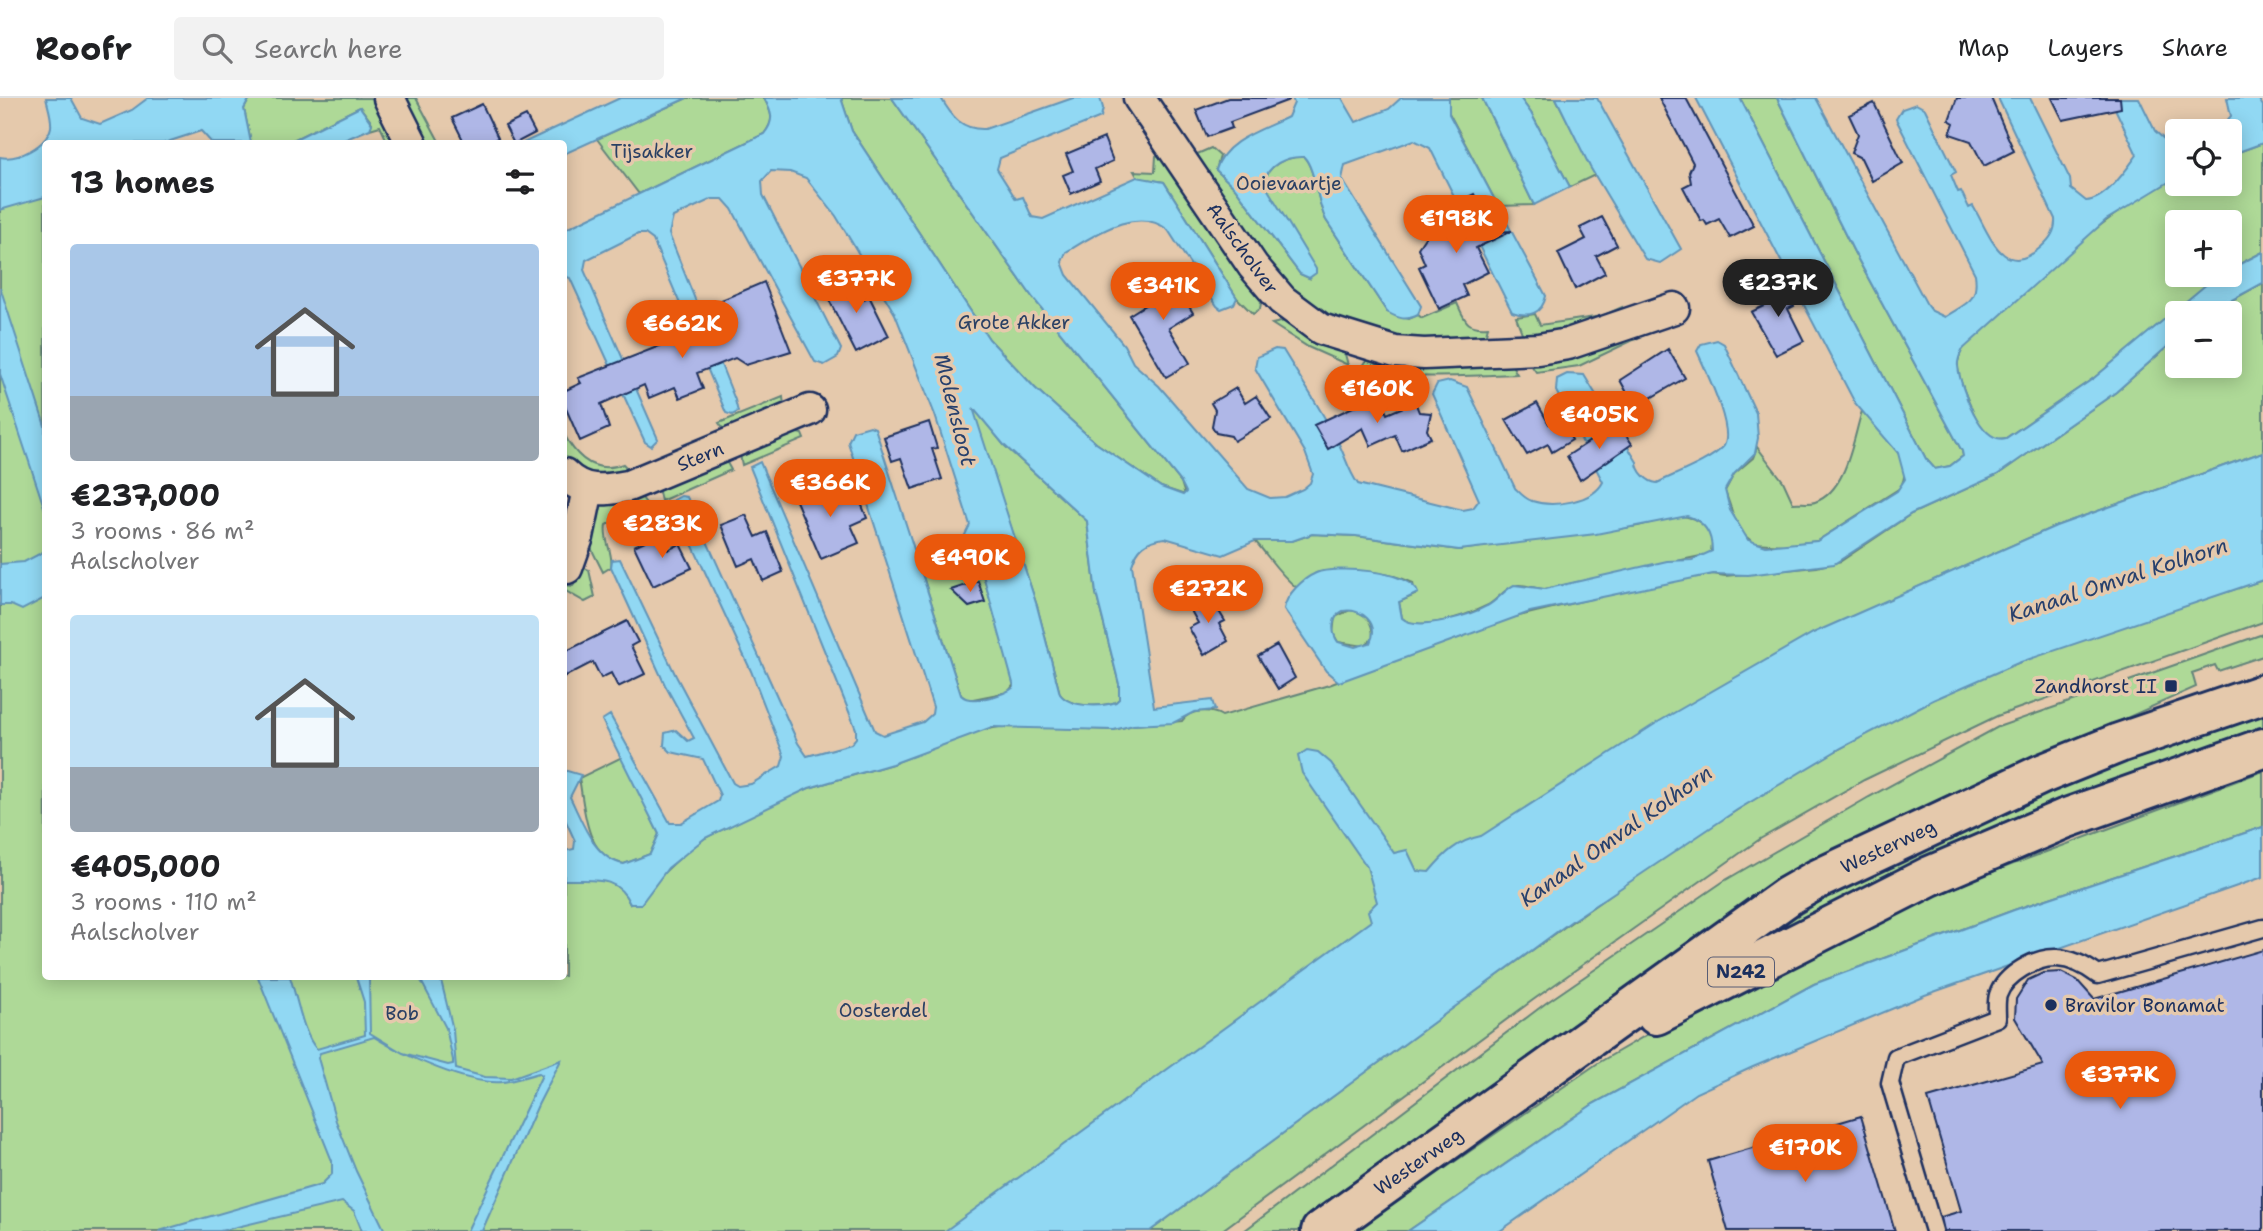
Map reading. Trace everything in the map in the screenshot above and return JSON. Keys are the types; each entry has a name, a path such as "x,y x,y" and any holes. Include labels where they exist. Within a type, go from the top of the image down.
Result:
{"main road":[{"name":"Westerweg","path":"1321,1231 1788,896 1816,880 2042,774 2119,743 2263,694"},
{"name":"Westerweg","path":"1551,1068 1930,876 2064,819 2263,748"}],"street":[{"path":"389,98 410,140"},
{"name":"Aalscholver","path":"1139,98 1253,266 1282,300 1321,329 1395,352 1538,349 1568,344 1674,309"},
{"name":"Stern","path":"567,568 578,537 576,481 603,491 628,486 810,411"}],"lane":[{"path":"1934,1231 1890,1083 1896,1057 1997,1018 1998,994 2013,974 2032,963 2056,958 2083,964 2098,975 2263,928"}],"green space":[{"path":"250,98 380,98 403,140 387,140 380,126 370,129 372,123 360,107 293,140 250,140 244,109"},
{"path":"398,98 416,98 438,140 420,140"},
{"name":"Tijsakker","path":"687,98 764,98 770,112 770,125 764,134 639,194 597,139"},
{"name":"Grote Akker","path":"841,98 892,98 1033,298 1181,482 1185,495 1161,487 1096,443 1035,388 989,339 852,131"},
{"path":"1449,98 1482,98 1534,205 1498,206 1449,113"},
{"path":"1520,98 1556,98 1595,175 1570,187 1531,113"},
{"path":"1740,98 1777,98 1854,252 1962,451 1963,456 1950,466 1935,469 1926,459"},
{"path":"2263,143 2263,252 2242,263 2242,210 2165,210 2165,287 2204,287 2187,301 2165,301 2165,319 2094,378 2006,438 1990,437 1974,414 1964,390 1958,362 1964,347 2096,228 2149,192 2165,183 2165,196 2242,196 2242,151"},
{"name":"Ooievaartje","path":"1211,148 1220,156 1216,170 1235,188 1300,274 1309,278 1264,183 1269,171 1278,163 1304,157 1311,169 1326,220 1387,312 1409,319 1418,315 1422,318 1457,303 1462,315 1471,325 1488,327 1483,344 1413,347 1299,305 1188,158"},
{"path":"1166,152 1263,291 1260,309 1253,314 1237,298 1164,182 1138,178 1134,171 1155,172 1156,156"},
{"name":"Oosterdel","path":"42,182 42,980 567,980 567,880 611,883 625,894 630,904 705,838 776,802 809,788 892,764 977,731 1005,726 1114,730 1133,725 1182,721 1190,714 1201,711 1222,716 1329,685 1498,621 1649,585 1713,574 1725,576 1817,567 1841,561 1911,514 1997,475 2116,392 2165,349 2165,378 2242,378 2242,301 2230,301 2263,283 2263,452 2056,526 1835,624 948,1231 0,1231 0,200"},
{"path":"1622,307 1621,319 1532,342 1522,333 1516,317 1535,314 1540,325 1602,316"},
{"path":"1294,319 1343,347 1348,365 1308,347 1272,324"},
{"path":"1642,327 1646,334 1579,366 1536,372 1529,362"},
{"path":"1370,354 1508,358 1517,374 1419,376 1361,370"},
{"path":"783,397 784,406 729,437 719,423"},
{"path":"974,408 1004,445 1087,521 1096,593 1119,684 1119,699 1116,702 1103,705 1078,704 1060,694 1037,606 972,409"},
{"path":"1862,411 1886,436 1900,456 1904,477 1900,488 1817,541 1784,545 1754,543 1744,535 1735,520 1725,491 1734,474 1753,458 1757,447 1783,481 1793,503 1815,502 1826,496 1842,476"},
{"path":"783,430 802,434 804,439 742,465 739,449"},
{"path":"567,439 587,462 603,467 623,464 629,470 628,478 604,482 567,465"},
{"path":"726,461 731,470 661,501 657,483"},
{"path":"637,491 648,506 606,525 612,562 611,567 603,572 586,538 597,506"},
{"path":"1677,516 1692,518 1704,526 1711,539 1710,554 1545,589 1518,585 1478,610 1443,621 1419,624 1402,618 1399,602 1415,595 1413,583 1381,573 1325,571 1316,573 1297,588 1255,541 1292,541 1312,534 1356,536 1459,550 1638,526"},
{"path":"973,542 1015,683 1008,692 968,700 961,695 918,561"},
{"path":"580,566 589,570 595,597 585,602 567,592 567,585 573,586"},
{"path":"2263,580 2263,622 1997,716 1864,780 1760,839 1533,1000 1221,1231 1150,1231 1577,918 1692,839 1810,766 1932,700 2012,665"},
{"path":"1350,610 1364,616 1372,627 1373,638 1364,646 1338,642 1333,633 1335,617"},
{"path":"2263,634 2263,656 2218,671 2215,665 2192,673 2196,687 2019,766 1569,1035 1298,1231 1244,1231 1546,1003 1724,881 1869,797 1998,727"},
{"path":"2263,712 2263,728 2112,781 1995,827 1756,942 1872,871 1984,815 2102,768"},
{"path":"622,757 659,834 650,854 624,864 611,860 594,842 585,817 579,778"},
{"path":"2263,771 2263,827 2014,910 1814,984 1593,1104 1408,1231 1354,1231 1598,1063 1676,1018 1960,884"}],"water":[{"path":"46,98 71,98 82,118 100,124 132,110 148,98 250,98 244,109 250,140 209,140 201,131 173,140 44,140 51,127"},
{"path":"620,98 687,98 567,153 567,140 529,140"},
{"name":"Molensloot","path":"764,98 841,98 852,131 989,339 1035,388 1096,443 1161,487 1183,495 1186,492 1181,482 1033,298 892,98 941,98 958,121 970,127 985,129 1073,98 1100,98 1103,108 1101,117 1000,158 997,169 1016,199 1023,197 1032,217 1043,219 1137,177 1164,182 1237,298 1234,304 1221,309 1217,306 1168,230 1156,223 1143,220 1116,225 1066,252 1062,262 1067,275 1124,345 1133,363 1159,386 1248,489 1270,498 1285,497 1303,489 1310,483 1313,474 1305,452 1255,368 1257,357 1275,349 1283,350 1318,406 1358,484 1463,510 1473,508 1479,500 1432,394 1437,384 1450,381 1467,387 1515,488 1521,494 1541,503 1572,502 1591,494 1603,482 1556,391 1557,379 1567,374 1584,375 1641,472 1650,481 1657,483 1701,462 1723,447 1726,428 1723,415 1697,351 1701,344 1717,340 1724,344 1756,413 1758,438 1755,453 1734,474 1725,490 1730,510 1748,540 1766,546 1817,541 1897,491 1905,479 1898,453 1855,403 1696,98 1740,98 1926,459 1935,469 1950,466 1963,456 1962,451 1854,252 1777,98 1816,98 1926,303 1932,311 1945,317 1965,305 1973,296 1975,274 1896,119 1902,109 1916,104 1925,109 1956,172 1951,175 1958,192 1961,191 1969,208 1973,206 1999,250 2007,257 2017,259 2028,256 2050,238 2055,219 1998,98 2030,98 2070,179 2071,189 2086,201 2101,196 2108,190 2137,155 2110,98 2139,98 2155,131 2165,140 2165,184 2106,220 1962,350 1958,366 1967,400 1980,424 1997,438 2006,438 2094,378 2165,319 2165,349 2116,392 1997,475 1911,514 1834,564 1748,575 1713,574 1530,612 1339,682 1326,671 1284,609 1296,588 1316,573 1339,570 1372,571 1402,579 1418,593 1399,602 1402,618 1409,622 1431,623 1479,610 1514,585 1545,589 1667,561 1692,560 1712,551 1709,533 1698,521 1687,516 1596,534 1459,550 1356,536 1312,534 1292,541 1255,541 1223,555 1165,538 1153,541 1140,550 1132,565 1154,707 1212,700 1215,710 1194,712 1173,723 1133,725 1114,730 992,727 892,764 809,788 705,838 668,868 641,904 630,904 625,894 611,883 567,880 567,850 574,849 575,841 567,824 567,771 581,775 570,797 590,838 605,855 624,864 650,854 659,834 602,720 610,715 670,823 681,823 718,801 720,795 703,759 671,752 664,745 665,733 676,730 688,741 694,738 665,685 611,567 612,560 620,559 676,676 733,783 738,786 751,784 781,766 784,756 751,671 672,501 681,496 687,497 798,743 807,756 851,744 856,738 856,729 750,467 760,462 875,731 883,735 923,722 932,714 933,707 848,442 853,431 870,426 875,428 961,695 972,699 988,698 1014,687 974,542 963,539 970,525 935,415 895,314 836,216 806,178 790,172 771,171 762,181 763,195 841,349 838,357 824,365 815,362 732,209 723,199 712,199 673,217 669,234 735,400 738,412 732,415 726,413 653,240 645,234 638,234 586,260 584,270 658,439 651,446 645,442 570,278 567,277 567,229 764,134 771,120","holes":["973,408 1004,445 1087,521 1096,593 1119,684 1119,699 1103,705 1078,704 1060,694 1037,606","1343,611 1357,612 1371,623 1373,629 1370,643 1355,647 1338,642 1333,625 1336,617"]},
{"path":"1292,98 1342,98 1356,122 1389,109 1401,98 1449,98 1449,114 1546,296 1538,311 1524,315 1512,312 1430,148 1414,140 1345,165 1342,179 1421,306 1418,315 1402,318 1387,312 1326,220 1311,169 1304,157 1278,163 1269,171 1264,183 1316,269 1316,273 1309,278 1300,274 1235,188 1216,170 1220,160 1235,143 1288,117 1294,103"},
{"path":"1482,98 1520,98 1531,113 1570,187 1534,205"},
{"path":"1556,98 1597,98 1681,249 1660,263 1645,259 1590,167"},
{"path":"2227,98 2258,98 2263,106 2263,143 2242,151 2242,119 2228,119 2231,116"},
{"path":"360,107 372,124 370,129 344,140 293,140"},
{"path":"42,142 42,198 0,210 0,157 15,157"},
{"path":"2263,252 2263,283 2230,301 2186,301 2203,287 2242,287 2242,263"},
{"path":"0,287 42,417 42,501 0,374"},
{"name":"Kanaal Omval Kolhorn","path":"2263,452 2263,580 2018,663 1933,700 1841,748 1737,810 1573,920 1150,1231 945,1231 1371,921 1368,911 1377,902 1367,867 1302,773 1298,756 1307,750 1318,752 1331,763 1394,853 1407,850 1417,871 1429,872 1458,845 1481,836 1658,722 1813,633 2056,526"},
{"path":"42,553 42,600 22,610 11,605 0,605 0,564 24,562"},
{"path":"2263,827 2263,877 1925,995 1696,1093 1500,1231 1408,1231 1593,1104 1814,984 2014,910"},
{"path":"259,980 291,980 304,1026 317,1049 365,1035 364,1002 357,980 369,980 370,1033 402,1052 374,1037 320,1053 318,1058 336,1121 385,1231 362,1231 354,1211 342,1202 220,1231 159,1231 322,1184 332,1174 332,1161"},
{"path":"421,980 441,980 453,1030 456,1069 485,1077 511,1078 561,1060 482,1231 467,1231 542,1075 539,1073 507,1081 488,1082 436,1067 404,1053 453,1064 446,1028"}],"building":[{"path":"1228,98 1289,100 1230,122 1232,128 1207,137 1196,110"},
{"path":"1659,98 1686,98 1754,226 1730,238 1719,219 1707,225 1704,220 1701,221 1683,187 1691,183 1689,172 1693,163"},
{"path":"1957,98 1991,98 2014,151 1984,166 1971,141 1950,134 1954,123 1949,120"},
{"path":"2052,98 2120,98 2121,108 2063,120"},
{"path":"1874,103 1903,163 1872,181 1861,158 1851,153 1858,134 1849,115"},
{"path":"482,104 498,138 463,140 452,118"},
{"path":"526,116 535,133 522,140 512,140 505,126"},
{"path":"1104,138 1113,161 1095,169 1100,181 1071,194 1063,175 1073,171 1066,154"},
{"path":"1474,194 1492,232 1512,231 1476,248 1488,272 1462,285 1467,296 1439,309 1419,267 1425,264 1418,248 1428,233 1470,232 1456,203"},
{"path":"1602,217 1617,245 1596,256 1605,273 1575,289 1558,253 1586,239 1580,228"},
{"path":"1167,269 1193,313 1169,328 1190,363 1166,377 1129,315 1153,300 1143,284"},
{"path":"853,276 864,299 869,296 889,336 856,353 824,290"},
{"path":"764,282 791,351 746,365 735,358 697,373 703,389 680,398 675,387 649,398 644,385 601,404 609,428 580,441 567,411 567,390 581,383 578,378 726,320 719,301"},
{"path":"1782,282 1794,306 1788,309 1804,341 1776,355 1751,312 1764,306 1758,294"},
{"path":"1668,349 1685,378 1635,407 1620,380"},
{"path":"1236,388 1245,403 1256,396 1271,419 1234,441 1231,436 1216,433 1212,426 1215,410 1211,403"},
{"path":"1379,395 1387,414 1415,402 1419,412 1431,413 1427,430 1431,438 1402,451 1395,435 1371,446 1363,428 1328,449 1314,425"},
{"path":"1537,403 1549,424 1560,418 1572,440 1552,452 1548,444 1527,455 1506,420"},
{"path":"929,422 937,448 932,449 942,479 912,489 901,458 892,461 884,437"},
{"path":"1618,423 1632,444 1580,480 1567,456"},
{"path":"822,482 831,504 857,493 867,518 851,525 859,543 821,559 793,494"},
{"path":"746,515 756,537 767,532 783,572 763,581 754,559 738,566 721,525"},
{"path":"660,534 668,550 680,544 692,568 653,586 634,546"},
{"path":"978,581 985,602 969,607 951,590"},
{"path":"1209,595 1225,621 1219,624 1228,641 1204,655 1189,628 1198,623 1189,607"},
{"path":"627,621 638,642 631,646 645,674 618,687 611,673 601,678 593,662 567,675 567,651"},
{"path":"1277,645 1295,678 1278,689 1258,656"},
{"path":"2263,950 2263,1231 1944,1231 1941,1217 1961,1211 1928,1098 2043,1065 2015,1018 2016,999 2028,980 2043,973 2061,972 2077,980 2094,999"},
{"path":"1861,1116 1895,1231 1728,1231 1708,1161"}],"place":[{"name":"Zandhorst II","path":"2171,686"},
{"name":"Bravilor Bonamat","path":"2051,1005"}],"park label":[{"name":"Bob","path":"402,1013"}]}
